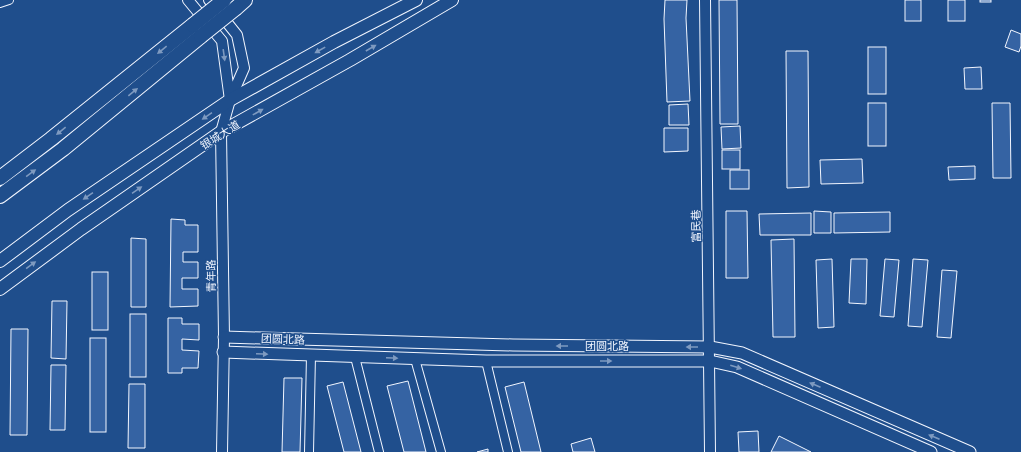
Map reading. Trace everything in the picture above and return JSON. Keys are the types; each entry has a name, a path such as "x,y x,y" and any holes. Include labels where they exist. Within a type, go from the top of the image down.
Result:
{"highway":[{"path":"0,196 63,149 197,31 224,0"},
{"path":"0,178 197,31 241,4"}],"main road":[{"name":"银城大道","path":"0,260 68,210 230,100 334,42 416,0"},
{"name":"银城大道","path":"0,289 81,229 222,132 350,60 452,0"},
{"name":"团圆北路","path":"224,337 513,346 710,347 742,353 970,452"},
{"name":"团圆北路","path":"223,352 486,361 710,361 737,367 931,452"}],"street":[{"path":"0,4 9,0"},
{"path":"188,0 222,42 230,100"},
{"path":"209,0 237,35 244,68 230,100"},
{"name":"富民巷","path":"705,0 710,452"},
{"name":"青年路","path":"222,452 224,337 222,132 230,100"},
{"path":"309,452 311,355"},
{"path":"355,357 379,452"},
{"path":"416,359 441,452"},
{"path":"486,361 508,452"}],"building":[{"path":"665,0 687,0 686,18 690,101 667,102 664,19"},
{"path":"719,0 737,0 738,124 720,124"},
{"path":"905,0 921,0 921,21 905,21"},
{"path":"948,0 965,0 965,21 948,21"},
{"path":"980,0 991,0 991,2 980,2"},
{"path":"1011,30 1021,34 1021,46 1019,52 1005,47"},
{"path":"868,47 886,47 886,94 868,94"},
{"path":"786,51 808,51 809,187 787,188"},
{"path":"981,67 982,89 965,89 964,68"},
{"path":"868,103 886,103 886,146 868,146"},
{"path":"992,103 1010,103 1011,178 993,178"},
{"path":"688,104 689,125 669,125 669,105"},
{"path":"740,126 741,148 722,149 721,127"},
{"path":"664,128 688,128 688,151 664,152"},
{"path":"722,150 740,150 740,169 722,169"},
{"path":"862,159 863,183 821,184 820,160"},
{"path":"975,166 975,179 949,180 948,167"},
{"path":"730,170 749,170 749,189 730,189"},
{"path":"726,211 747,211 748,278 726,278"},
{"path":"814,211 831,212 831,233 814,233"},
{"path":"890,212 890,232 834,233 834,213"},
{"path":"811,213 811,235 760,235 759,214"},
{"path":"171,219 185,220 185,225 198,225 198,252 183,252 183,262 198,262 198,278 182,278 182,289 198,289 198,306 170,307"},
{"path":"131,238 146,239 146,307 131,307"},
{"path":"794,239 795,337 773,337 771,240"},
{"path":"832,259 834,327 818,328 816,260"},
{"path":"851,259 867,259 866,304 849,303"},
{"path":"885,259 899,260 894,317 880,316"},
{"path":"913,259 928,260 922,327 908,326"},
{"path":"942,270 957,271 951,338 937,337"},
{"path":"92,272 108,272 108,330 92,330"},
{"path":"52,301 67,301 66,359 51,358"},
{"path":"130,314 146,314 146,377 130,377"},
{"path":"168,318 182,318 182,324 199,324 199,340 182,339 182,350 199,351 198,368 182,368 182,373 168,373"},
{"path":"11,329 28,329 27,435 10,435"},
{"path":"90,338 106,338 106,432 90,432"},
{"path":"51,365 66,365 65,430 50,430"},
{"path":"284,378 302,378 300,452 282,452"},
{"path":"408,381 426,452 404,452 387,386"},
{"path":"343,382 361,452 344,452 327,386"},
{"path":"524,382 541,452 521,452 505,387"},
{"path":"129,384 145,384 145,448 128,448"},
{"path":"758,431 759,452 739,452 738,432"},
{"path":"779,436 811,452 771,452"},
{"path":"591,438 595,452 573,452 571,444"},
{"path":"488,449 488,452 477,452"}]}
